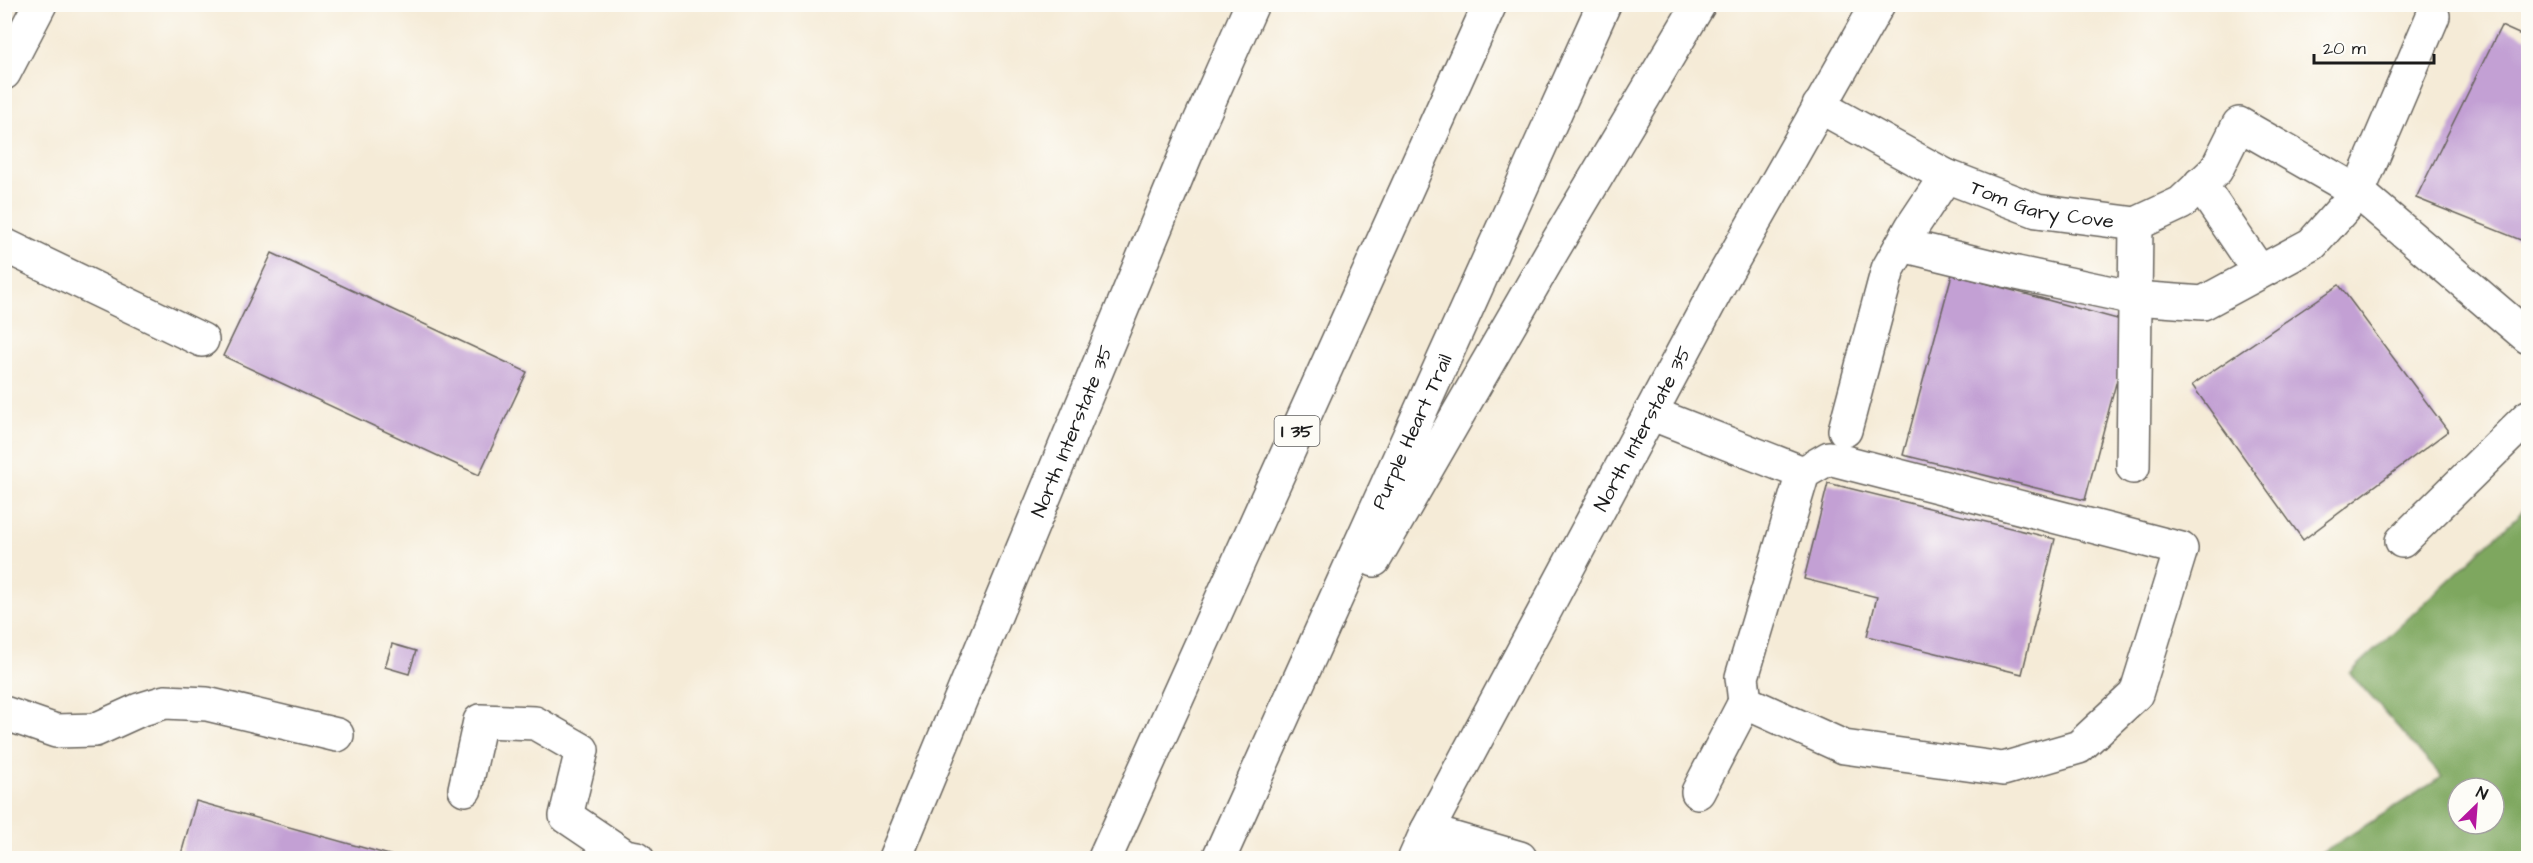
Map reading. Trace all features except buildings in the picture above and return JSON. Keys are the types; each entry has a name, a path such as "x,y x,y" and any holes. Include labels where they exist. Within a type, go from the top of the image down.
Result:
{"main road":[{"path":"4,73 40,4"},
{"name":"North Interstate 35","path":"895,858 1191,142 1252,4"},
{"name":"I 35","path":"1105,858 1490,4"},
{"name":"Purple Heart Trail","path":"1219,858 1604,4"},
{"path":"1280,723 1551,254 1699,4"},
{"name":"North Interstate 35","path":"1421,845 1650,413 1819,106 1878,4"},
{"path":"1902,245 2135,298 2204,303 2312,244 2358,192 2433,16"},
{"name":"Tom Gary Cove","path":"1819,106 1946,176 2037,211 2136,224 2181,203 2216,170 2239,124 2358,192"},
{"path":"1845,430 1888,269 1946,176"},
{"path":"2200,184 2259,271"},
{"path":"2358,192 2529,337"},
{"path":"2133,467 2136,224"},
{"path":"4,244 202,340"},
{"path":"1650,413 1803,472"},
{"path":"2402,541 2529,417"},
{"path":"1698,792 1745,702 1742,677 1803,472 1829,458 2181,549 2136,694 2079,747 2003,769 1844,747 1745,702"},
{"path":"4,713 56,731 95,730 139,710 165,702 207,704 337,735"},
{"path":"465,789 480,721 535,723 582,750 566,816 625,856 637,858"},
{"path":"1421,845 1520,858"}],"green space":[{"path":"2528,506 2528,858 2314,858 2442,777 2350,673"}]}
